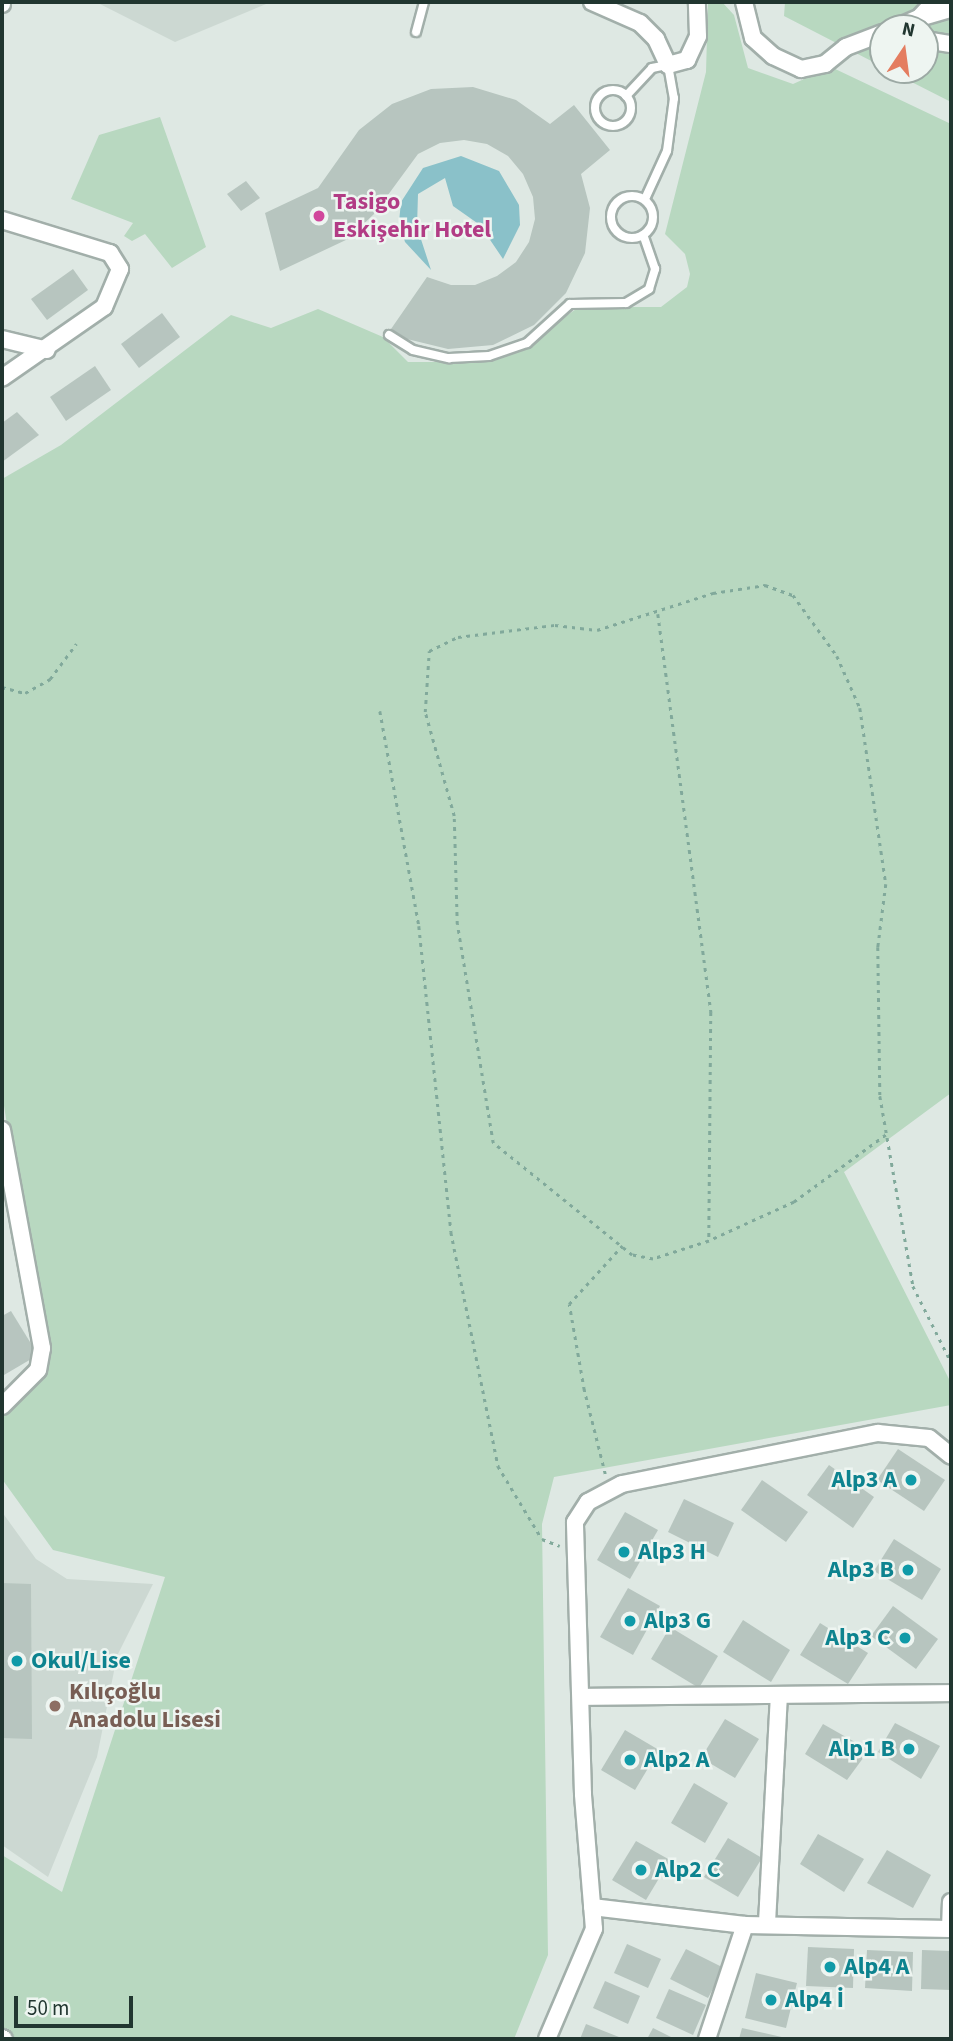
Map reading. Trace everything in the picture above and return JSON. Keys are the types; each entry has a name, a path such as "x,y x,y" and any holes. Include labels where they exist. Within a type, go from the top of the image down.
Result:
{"street":[{"path":"592,2 640,23 656,39 668,65 687,60 698,36 697,2"},
{"path":"744,2 753,38 774,57 801,69 825,64 846,47 869,39"},
{"path":"933,14 951,9"},
{"path":"2,220 110,253 120,270 104,307 47,350 2,378"},
{"path":"2,340 47,350"},
{"path":"2,1130 42,1348 38,1370 2,1406"},
{"path":"547,2039 594,1929 581,1697 575,1522 588,1502 610,1490 694,1467 878,1433 929,1438 951,1456"},
{"path":"581,1697 951,1693"},
{"path":"767,1923 779,1695"},
{"path":"592,1907 745,1925 767,1923 950,1929 951,1902"},
{"path":"707,2039 745,1925"}],"lane":[{"path":"416,32 424,2"},
{"path":"626,96 652,68 668,65 674,98 667,151 645,199 654,218 643,235"},
{"path":"616,90 626,96 631,114 623,124 611,127 600,121 595,106 600,95 616,90"},
{"path":"643,235 622,235 611,219 614,206 624,197 645,199"},
{"path":"389,335 414,350 449,358 488,356 527,343 570,304 626,303 649,289 655,269 643,235"}],"path":[{"path":"886,1136 794,1202 709,1241 653,1259 632,1255 493,1143 457,924 454,816 425,712 429,651 457,637 555,625 597,630 658,614 713,593 765,585 793,595 841,667 860,708 886,884 878,947 880,1097 913,1286 951,1362"},
{"path":"658,614 711,1012 709,1241"},
{"path":"2,687 25,693 50,679 76,644"},
{"path":"380,711 419,926 451,1232 498,1466 542,1539 576,1552"},
{"path":"610,1490 581,1379 569,1304 622,1246"}],"shaded area":[{"path":"96,2 271,2 175,42"},
{"name":"Kılıçoğlu Anadolu Lisesi","path":"2,1512 36,1559 67,1579 153,1584 117,1656 97,1757 48,1877 2,1845"}],"green space":[{"path":"708,2 722,2 734,15 748,68 793,84 831,67 951,124 951,1093 844,1172 951,1383 951,1405 554,1477 542,1524 548,1955 514,2039 2,2039 2,1855 62,1892 165,1577 53,1550 2,1479 2,1406 22,1388 42,1348 2,1093 2,479 61,445 231,315 271,328 318,309 383,337 408,362 455,362 510,355 579,307 661,307 687,287 690,274 685,254 665,234 706,72"},
{"path":"785,2 951,2 951,102 916,84 939,84 939,14 869,14 869,60 784,16"},
{"path":"160,117 206,247 172,268 145,234 132,241 124,236 133,223 71,199 99,135"}],"water":[{"path":"461,156 499,171 519,205 520,225 503,259 480,225 453,206 445,178 418,194 417,227 431,270 405,242 399,222 401,202 423,168"}],"building":[{"name":"Tasigo Eskişehir Hotel","path":"473,87 516,100 550,124 574,105 610,150 581,174 590,208 585,253 566,293 534,325 493,345 448,349 407,339 391,329 427,277 451,285 475,285 497,276 516,262 529,242 535,219 533,197 523,174 508,156 487,144 464,140 440,143 418,154 374,214 348,239 280,271 265,213 318,188 359,130 392,104 431,89"},
{"path":"246,181 260,198 241,211 227,194"},
{"path":"73,269 88,290 47,320 31,299"},
{"path":"162,313 180,337 139,368 121,344"},
{"path":"95,366 111,390 66,421 50,397"},
{"path":"17,412 39,435 2,462 2,423"},
{"path":"11,1311 38,1355 4,1375 2,1316"},
{"name":"Alp3 A","path":"898,1449 945,1480 924,1511 877,1480"},
{"path":"829,1465 874,1497 853,1528 807,1495"},
{"path":"762,1480 808,1512 786,1542 741,1510"},
{"path":"684,1499 734,1523 718,1557 668,1532"},
{"name":"Alp3 H","path":"625,1512 658,1530 630,1579 597,1560"},
{"name":"Alp3 B","path":"894,1539 941,1569 922,1600 874,1571"},
{"name":"Okul/Lise","path":"2,1583 31,1584 32,1739 2,1738"},
{"name":"Alp3 G","path":"628,1588 660,1606 633,1655 600,1637"},
{"name":"Alp3 C","path":"893,1606 938,1639 916,1669 871,1636"},
{"path":"743,1620 790,1650 771,1682 723,1652"},
{"path":"820,1623 868,1653 848,1684 800,1655"},
{"path":"670,1627 718,1656 699,1688 651,1659"},
{"path":"725,1719 759,1739 735,1778 701,1758"},
{"name":"Alp1 B","path":"895,1723 940,1746 921,1779 878,1752"},
{"path":"823,1724 869,1750 847,1780 805,1754"},
{"name":"Alp2 A","path":"625,1730 659,1750 635,1790 601,1770"},
{"path":"694,1783 728,1803 705,1843 671,1823"},
{"path":"818,1834 864,1859 844,1892 800,1864"},
{"path":"728,1838 762,1858 738,1897 704,1877"},
{"name":"Alp2 C","path":"636,1841 670,1860 646,1900 612,1880"},
{"path":"887,1850 931,1875 913,1908 867,1883"},
{"path":"627,1944 661,1959 648,1988 614,1973"},
{"name":"Alp4 A","path":"808,1947 854,1949 853,1988 806,1986"},
{"path":"686,1949 724,1968 708,1998 670,1979"},
{"path":"867,1950 913,1952 912,1991 865,1988"},
{"path":"922,1950 951,1951 951,1990 921,1989"},
{"name":"Alp4 İ","path":"756,1973 797,1983 786,2028 745,2018"},
{"path":"605,1981 640,1996 628,2024 593,2008"},
{"path":"669,1989 706,2005 693,2035 656,2018"},
{"path":"586,2024 619,2037 580,2039"},
{"path":"653,2028 675,2039 647,2039"},
{"path":"742,2028 786,2038 786,2039 739,2039"}],"place":[{"name":"Tasigo Eskişehir Hotel","path":"319,216"},
{"name":"Alp3 A","path":"911,1480"},
{"name":"Alp3 H","path":"624,1552"},
{"name":"Alp3 B","path":"908,1570"},
{"name":"Alp3 G","path":"630,1621"},
{"name":"Alp3 C","path":"905,1638"},
{"name":"Okul/Lise","path":"17,1661"},
{"name":"Kılıçoğlu Anadolu Lisesi","path":"55,1706"},
{"name":"Alp1 B","path":"909,1749"},
{"name":"Alp2 A","path":"630,1760"},
{"name":"Alp2 C","path":"641,1870"},
{"name":"Alp4 A","path":"830,1967"},
{"name":"Alp4 İ","path":"771,2000"}]}
